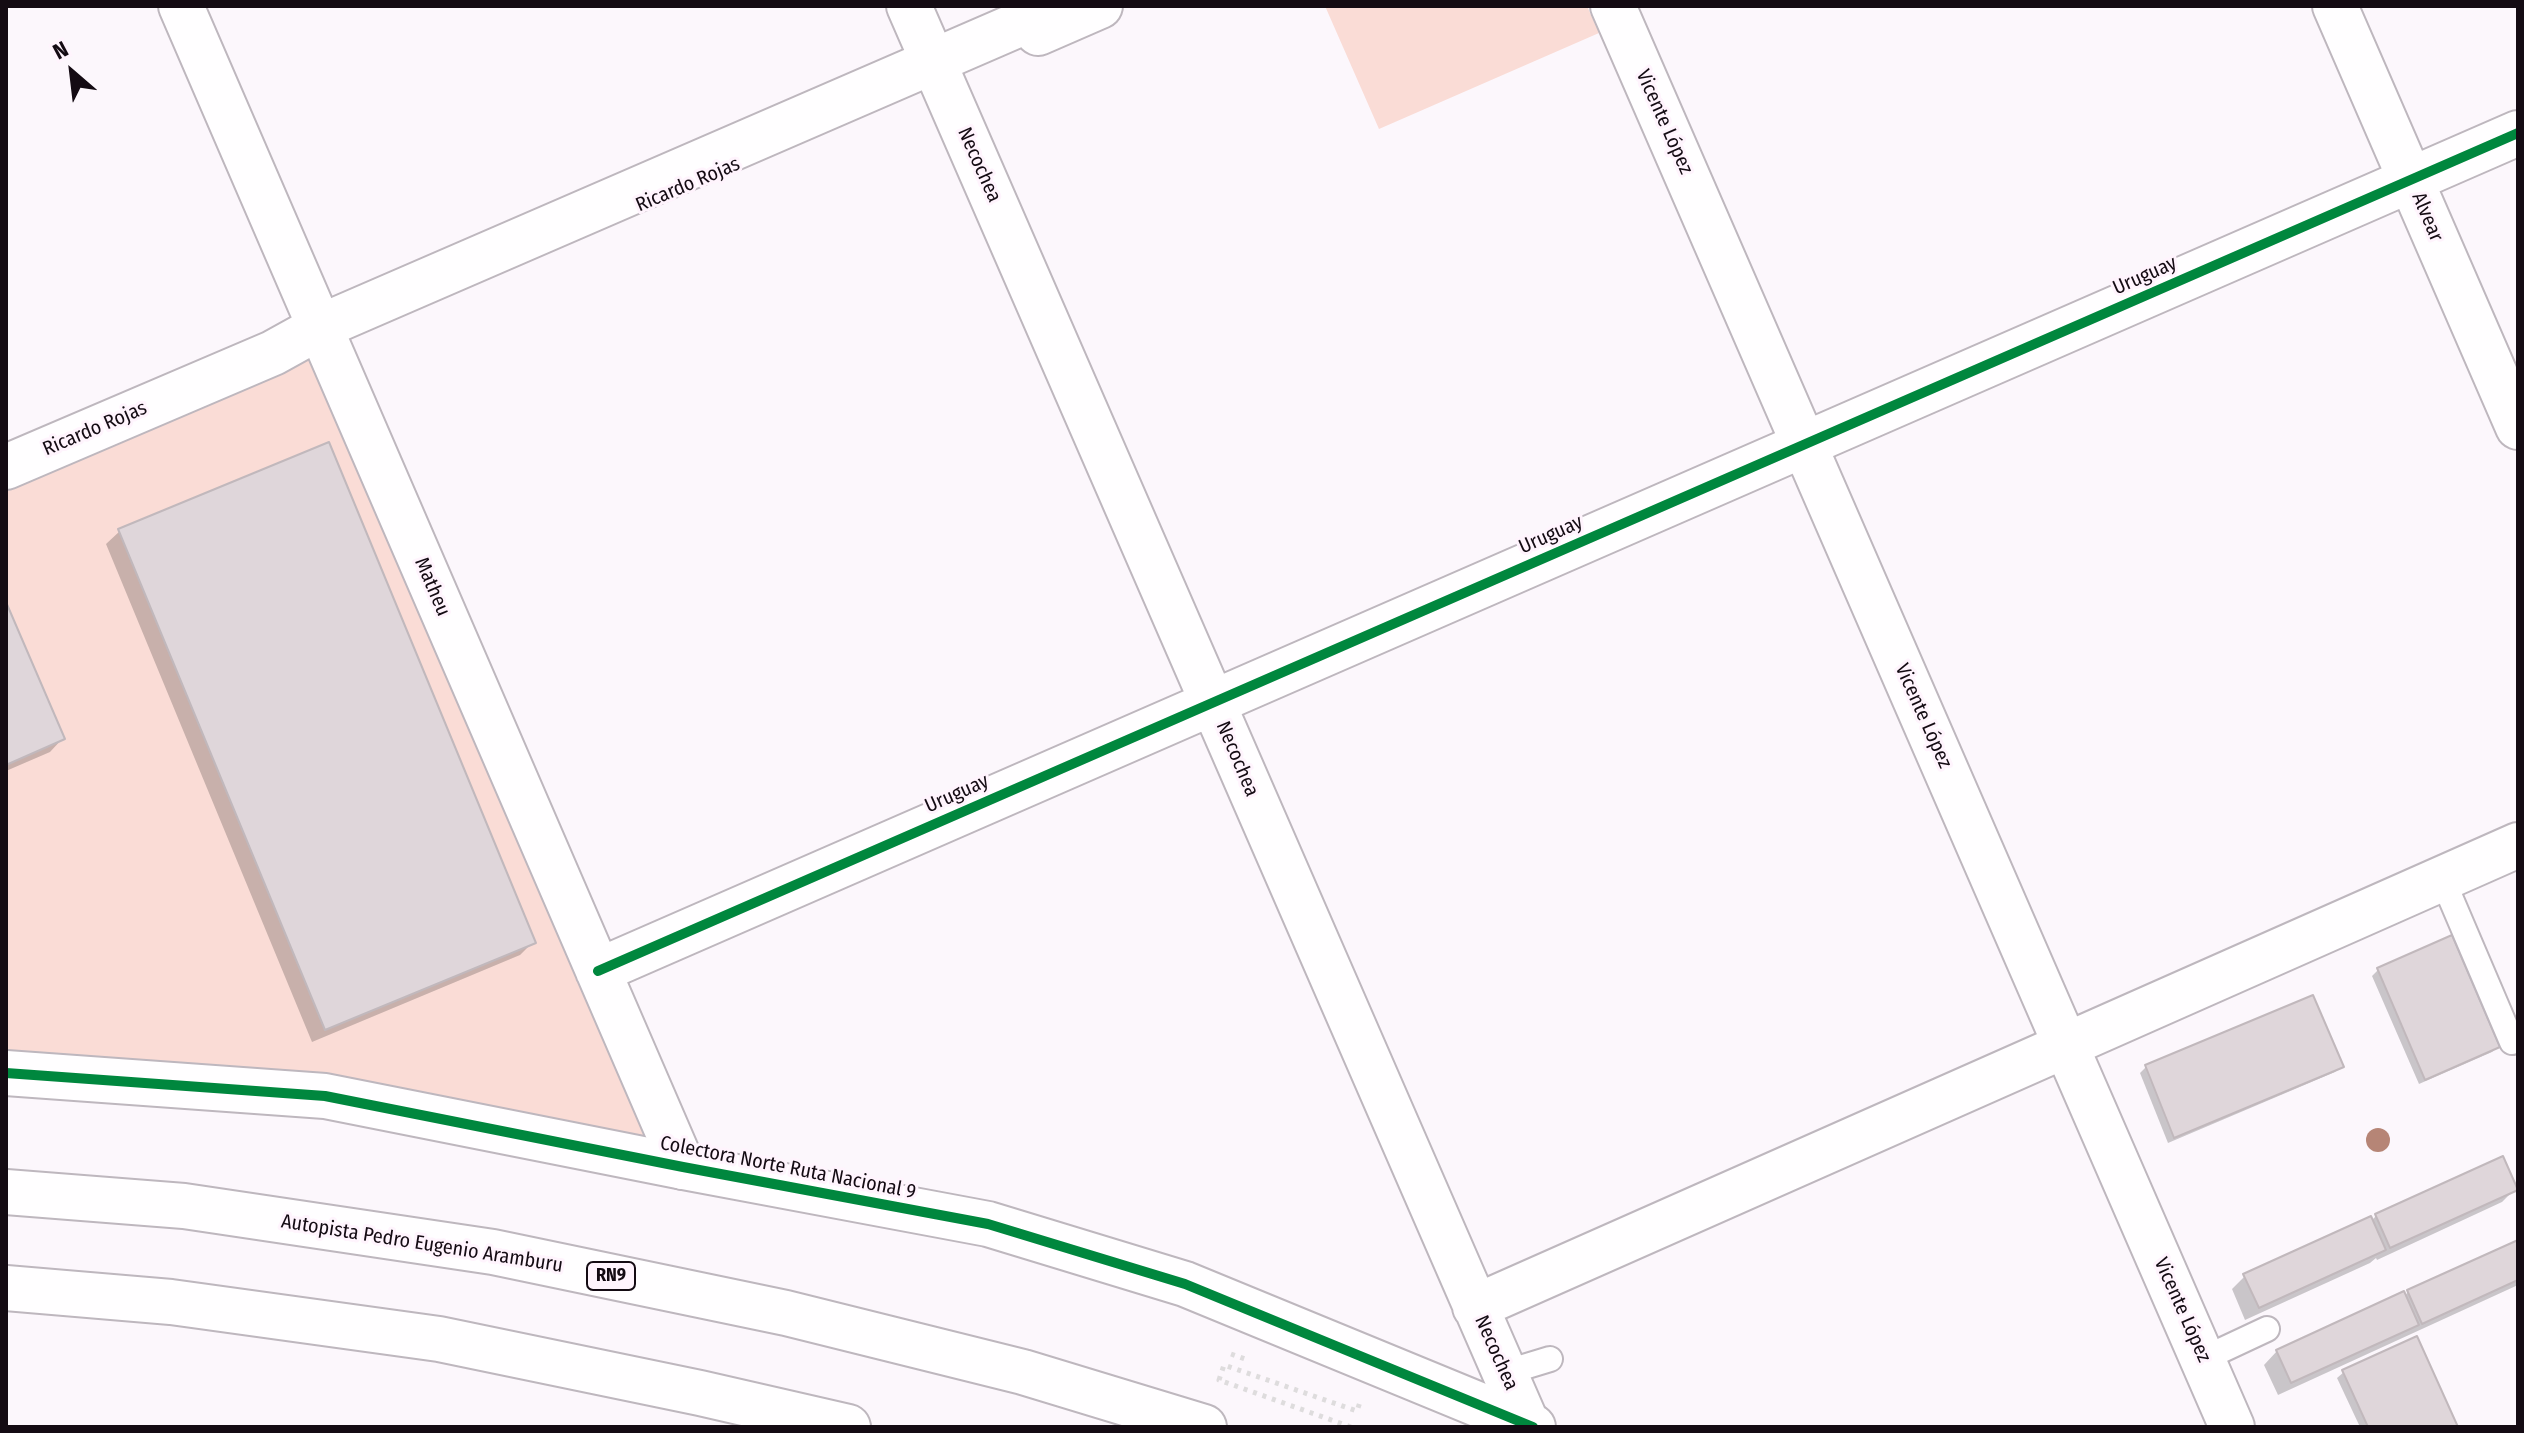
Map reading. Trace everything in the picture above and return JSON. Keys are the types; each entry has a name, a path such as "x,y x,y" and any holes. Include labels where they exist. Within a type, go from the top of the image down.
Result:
{"main road":[{"name":"Matheu","path":"181,6 683,1167"},
{"name":"Necochea","path":"909,6 1475,1307 1530,1426"},
{"name":"Ricardo Rojas","path":"937,68 1061,6"},
{"name":"Ricardo Rojas","path":"6,467 273,353 323,335 937,68 1100,6"},
{"name":"Vicente López","path":"1613,6 2232,1427"},
{"name":"Alvear","path":"2335,6 2518,427"},
{"name":"Uruguay","path":"598,971 2518,133"},
{"path":"1475,1307 2518,845"},
{"name":"Colectora Norte Ruta Nacional 9","path":"6,1073 325,1096 988,1224 1185,1284 1530,1426"},
{"name":"Autopista Pedro Eugenio Aramburu","path":"6,1192 184,1206 493,1252 801,1316 1023,1372 1204,1427"},
{"path":"6,1288 171,1302 439,1339 848,1427"}],"lane":[{"path":"2442,878 2512,1042"},
{"path":"2203,1359 2267,1329"},
{"path":"1504,1373 1550,1359"}],"path":[{"path":"1351,1426 1219,1380 1224,1365 1357,1411 1373,1363"}],"shaded area":[{"path":"1325,6 1587,6 1599,33 1379,129"},
{"path":"325,345 683,1167 6,1073 6,485"}],"building":[{"path":"329,442 536,943 325,1030 118,529"},
{"path":"6,602 65,739 6,765"},
{"path":"2452,935 2500,1047 2425,1080 2377,968"},
{"path":"2313,995 2344,1067 2174,1138 2145,1065"},
{"path":"2503,1156 2518,1190 2390,1248 2375,1214"},
{"path":"2371,1216 2386,1250 2259,1308 2243,1274"},
{"path":"2518,1240 2518,1280 2422,1324 2407,1290"},
{"path":"2404,1291 2419,1325 2291,1383 2276,1350"},
{"path":"2417,1336 2458,1427 2368,1427 2342,1370"}],"cycle path":[{"path":"598,971 2518,133"},
{"path":"6,1073 325,1096 988,1224 1185,1284 1533,1427"}]}
